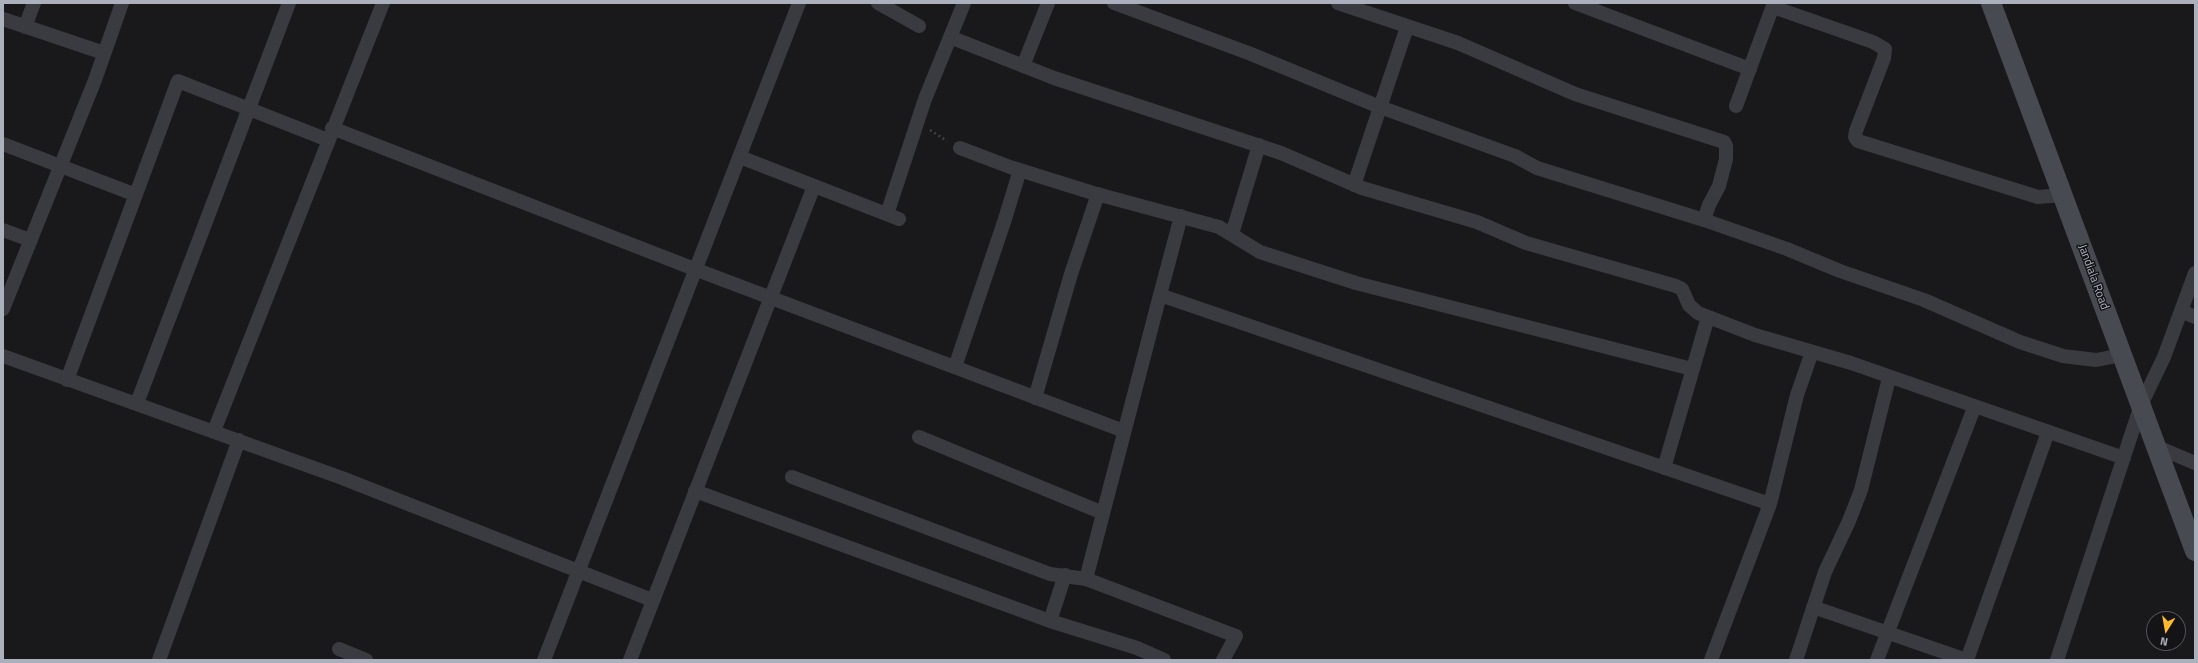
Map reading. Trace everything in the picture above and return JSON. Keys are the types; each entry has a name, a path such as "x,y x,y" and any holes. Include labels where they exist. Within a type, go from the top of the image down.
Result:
{"main road":[{"name":"Jandiala Road","path":"1991,3 2195,551"}],"street":[{"path":"26,27 34,3"},
{"path":"3,309 104,53 122,3"},
{"path":"137,403 289,3"},
{"path":"214,431 330,134 384,3"},
{"path":"544,660 697,270 799,3"},
{"path":"878,3 919,26"},
{"path":"740,158 893,216 917,122 964,3"},
{"path":"1022,66 1048,3"},
{"path":"1114,3 1251,54 1380,107 1515,156 1537,168 1704,220 1787,249 1840,271 1924,300 2020,342 2063,356 2096,360 2122,355"},
{"path":"1338,3 1407,27 1458,42 1575,94 1724,142 1726,152 1719,186 1709,205 1704,220"},
{"path":"1575,3 1750,69"},
{"path":"1736,106 1773,5 1873,42 1885,49 1884,58 1856,131 1855,137 1858,141 2038,197 2063,195"},
{"path":"3,19 104,53"},
{"path":"1354,185 1407,27"},
{"path":"950,37 1022,66 1259,145 1354,185 1477,222 1526,243 1676,286 1686,294 1689,305 1698,313 1754,335 1812,352 2124,458"},
{"path":"67,380 178,81 249,109 330,134 697,270 1124,432"},
{"path":"3,144 136,195"},
{"path":"1232,234 1259,145"},
{"path":"960,148 1020,170 1098,194 1219,227 1260,252 1356,283 1692,369"},
{"path":"955,367 1020,170"},
{"path":"630,660 769,298 814,186"},
{"path":"1035,398 1071,274 1098,194"},
{"path":"1086,579 1181,216"},
{"path":"3,230 30,240"},
{"path":"2057,660 2141,406 2164,357 2195,273"},
{"path":"1160,295 1770,504"},
{"path":"2181,311 2195,317"},
{"path":"1664,468 1708,317"},
{"path":"1711,660 1770,504 1797,395 1812,352"},
{"path":"3,356 342,478 652,600"},
{"path":"1796,660 1825,572 1849,521 1861,490 1889,378"},
{"path":"1877,660 1974,408"},
{"path":"1813,607 1967,660 2048,432"},
{"path":"919,437 1103,513"},
{"path":"159,660 239,440"},
{"path":"2157,448 2195,463"},
{"path":"792,477 1050,574 1086,579 1236,636 1224,660"},
{"path":"695,491 1050,622 1137,648 1164,660"},
{"path":"1050,622 1065,575"},
{"path":"338,649 366,660"}],"path":[{"path":"917,122 960,148"}]}
